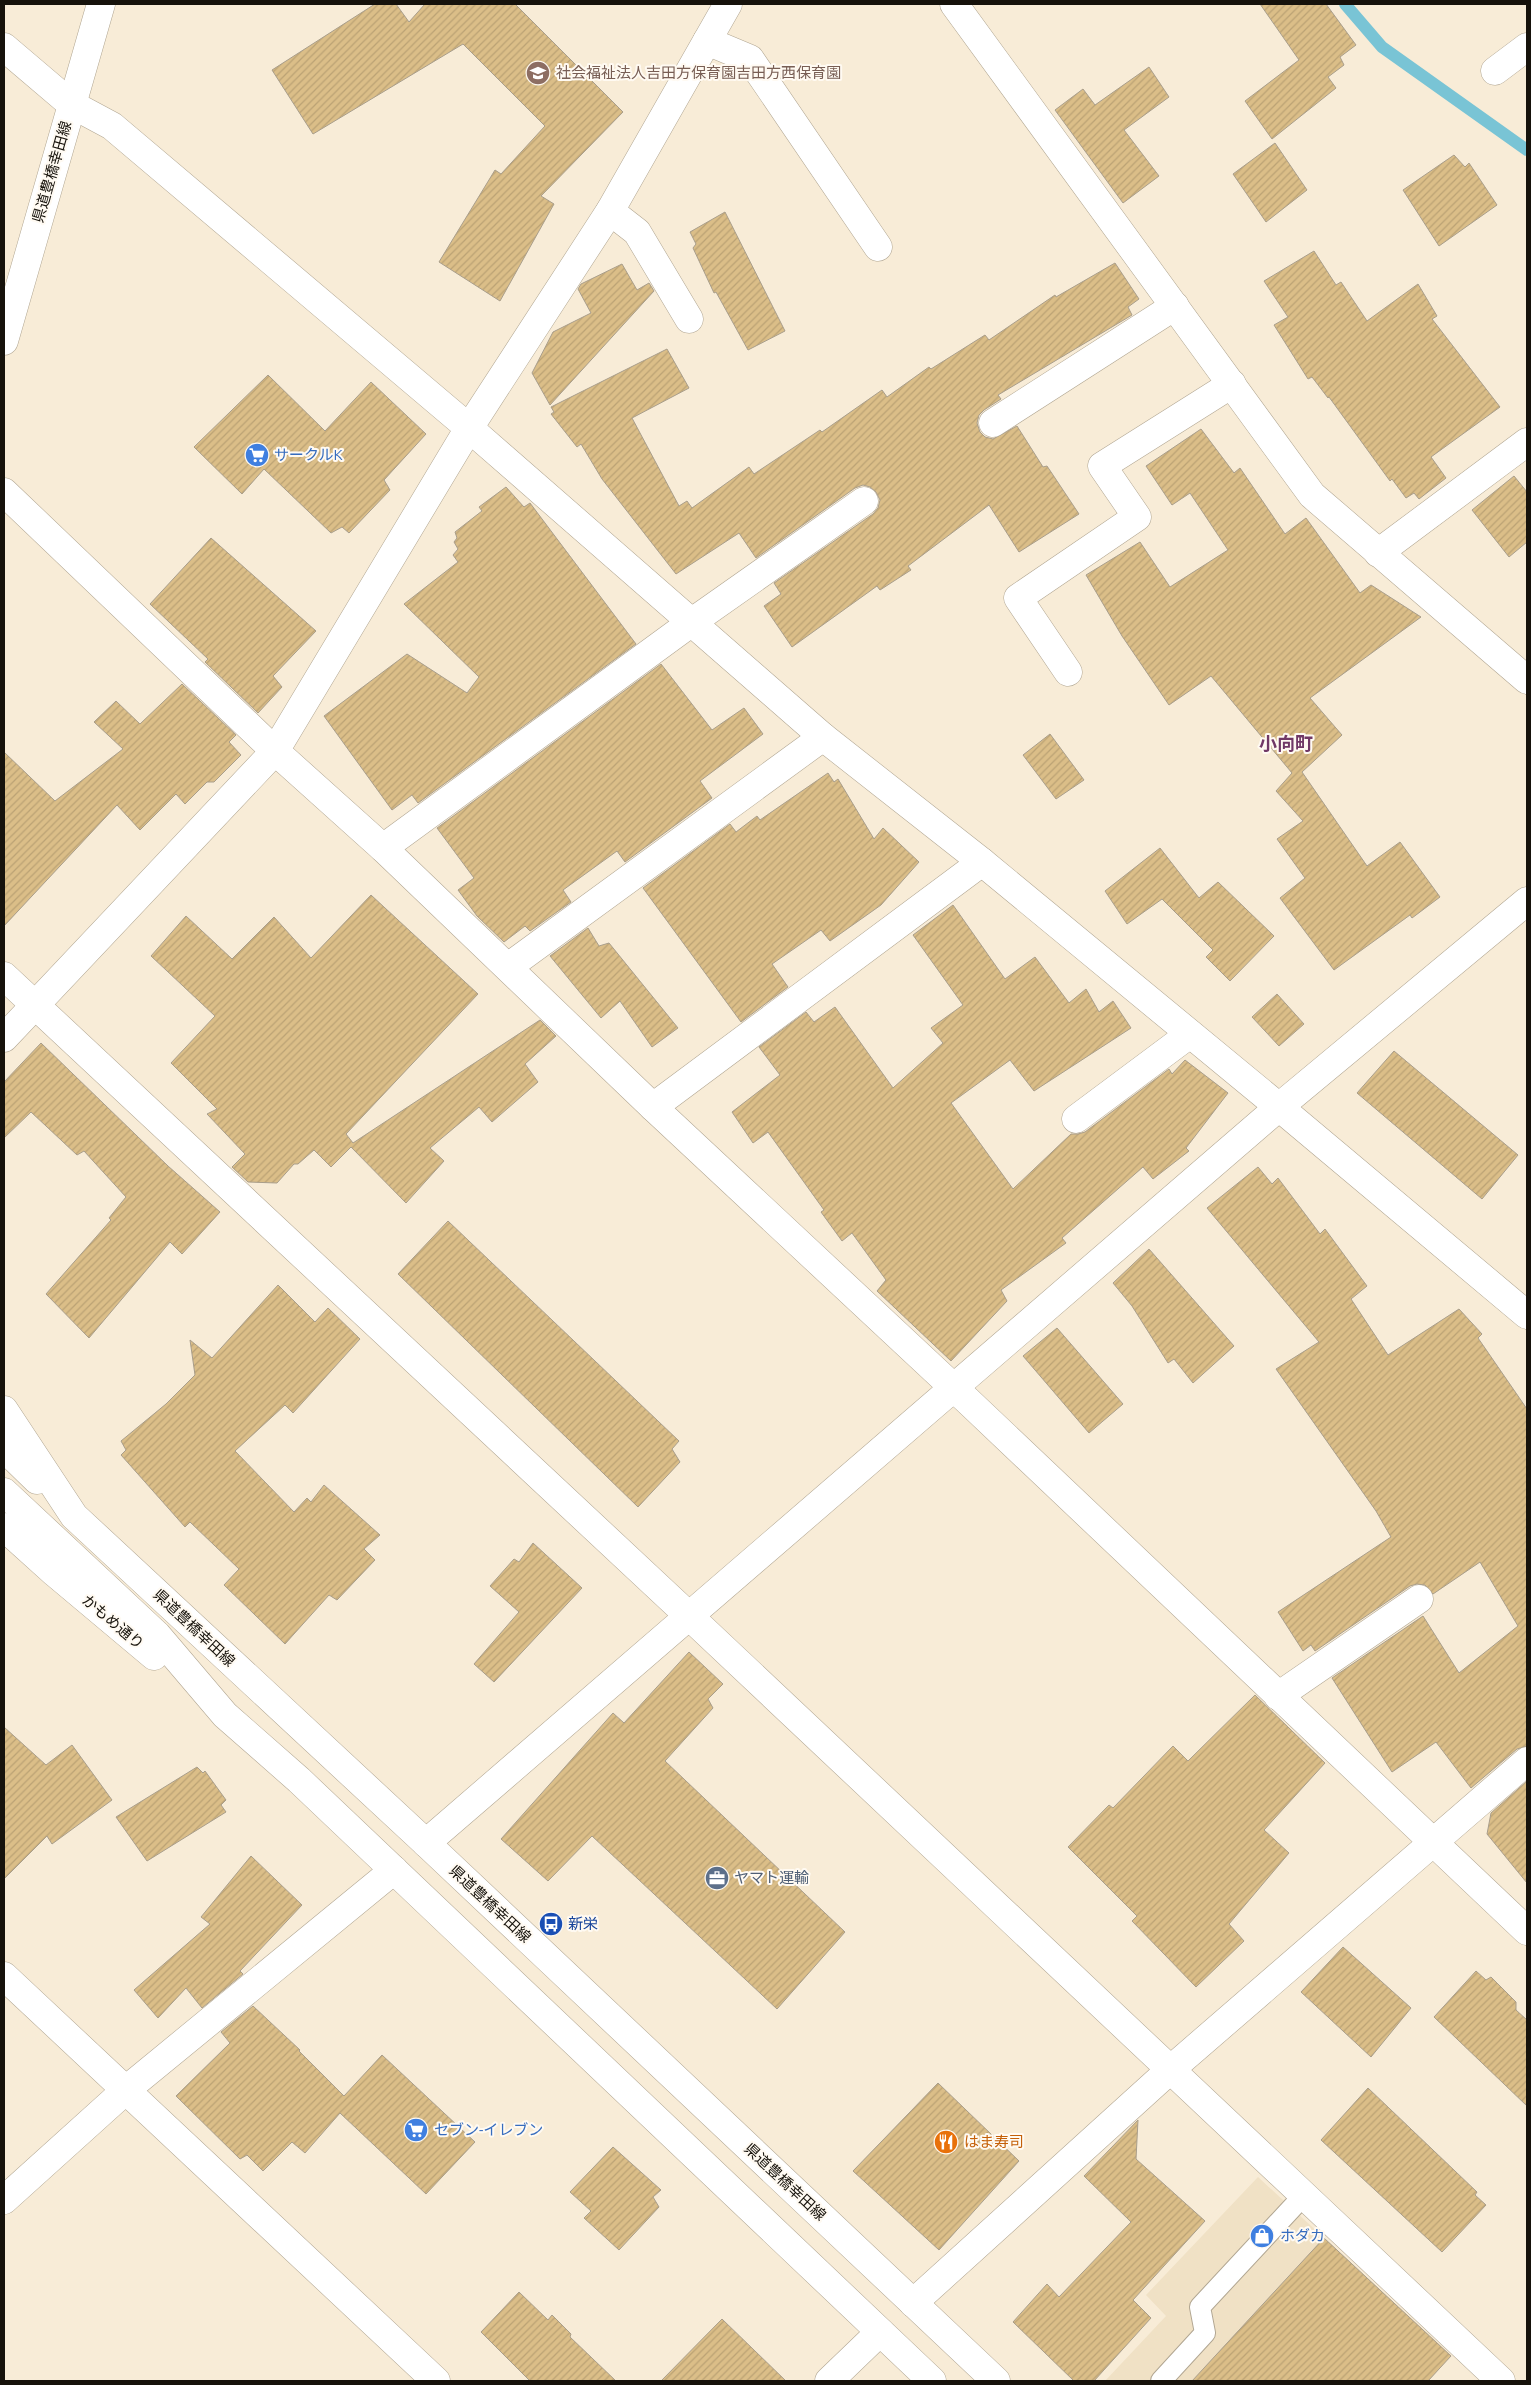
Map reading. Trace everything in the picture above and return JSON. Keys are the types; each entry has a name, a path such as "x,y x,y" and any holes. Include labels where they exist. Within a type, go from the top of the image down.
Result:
{"street":[{"name":"県道豊橋幸田線","path":"4,341 101,4"},
{"path":"4,1038 276,751 469,428 610,211 728,4"},
{"path":"954,4 1312,495 1527,680"},
{"path":"707,41 750,59 878,247"},
{"path":"4,47 71,104 112,126 469,428 823,737 982,862 1279,1107 1527,1316"},
{"path":"1495,71 1527,47"},
{"path":"610,211 637,232 689,319"},
{"path":"993,423 1174,306"},
{"path":"1068,672 1018,598 1138,518 1102,466 1232,384"},
{"path":"1378,553 1527,442"},
{"path":"4,492 276,751 383,848 653,1107 953,1387 1527,1931"},
{"path":"383,848 692,622 864,501"},
{"path":"508,967 823,737"},
{"path":"653,1107 982,862"},
{"path":"426,1843 1279,1107 1527,901"},
{"path":"4,976 688,1615 1501,2381"},
{"path":"1076,1119 1190,1034"},
{"name":"県道豊橋幸田線","path":"4,1410 74,1516 426,1843 996,2381"},
{"path":"4,1448 74,1516"},
{"name":"県道豊橋幸田線","path":"4,1492 157,1635 225,1715 299,1780 932,2381"},
{"name":"かもめ通り","path":"4,1527 55,1573 225,1715"},
{"path":"1278,1696 1419,1600"},
{"path":"913,2303 1170,2070 1527,1761"},
{"path":"4,2200 127,2089 394,1870"},
{"path":"4,1976 127,2089 436,2381"},
{"path":"829,2381 880,2332"}],"lane":[{"path":"1161,2381 1205,2334 1200,2307 1304,2195"}],"shaded area":[{"name":"ホダカ","path":"1258,2177 1451,2355 1428,2381 1105,2381 1166,2316 1146,2295"}],"building":[{"path":"375,4 396,4 409,22 425,4 515,4 623,112 541,196 554,204 500,301 439,262 495,170 501,174 545,126 463,44 313,134 272,70"},
{"path":"1260,4 1326,4 1356,45 1340,57 1344,65 1328,77 1336,88 1272,139 1245,101 1299,60"},
{"path":"1149,67 1169,97 1124,130 1159,176 1123,203 1055,110 1083,89 1095,105"},
{"path":"1275,143 1307,190 1266,222 1233,174"},
{"path":"1454,155 1465,167 1469,163 1497,205 1439,246 1403,190"},
{"path":"725,212 785,331 748,350 716,292 714,293 693,248 696,244 690,232"},
{"path":"1314,251 1336,285 1341,282 1367,321 1418,284 1437,316 1432,319 1500,407 1431,457 1446,478 1419,499 1414,493 1406,498 1392,479 1390,481 1329,397 1312,377 1308,379 1274,325 1288,317 1264,281"},
{"path":"1115,263 1139,299 1128,307 1132,315 998,395 1001,399 979,415 977,423 980,432 985,437 993,439 1017,426 1043,467 1047,466 1079,514 1019,552 989,505 908,566 911,570 880,590 877,586 792,647 764,606 781,594 774,583 873,514 878,508 880,500 876,492 870,487 863,485 855,488 756,558 739,533 676,574 602,479 581,444 577,447 551,414 554,412 551,407 667,349 689,388 632,418 679,506 687,501 692,508 749,467 754,474 820,430 822,432 882,390 887,397 929,367 931,369 985,335 989,340 1055,295 1056,297"},
{"path":"622,264 637,290 649,283 654,291 550,405 532,373 553,332 591,313 578,289 581,284"},
{"path":"268,375 325,431 371,382 426,434 384,480 390,490 349,533 342,527 331,533 264,469 242,494 194,447"},
{"path":"1201,429 1234,473 1240,468 1285,534 1306,518 1360,593 1371,585 1421,617 1310,698 1342,735 1302,772 1367,866 1400,842 1440,897 1412,918 1410,915 1334,970 1280,898 1305,878 1277,839 1303,821 1276,791 1292,773 1211,676 1169,705 1122,636 1086,575 1140,542 1170,587 1228,550 1190,493 1172,505 1146,466"},
{"path":"1514,476 1527,492 1527,542 1509,557 1472,510"},
{"path":"506,487 524,507 530,503 636,644 418,803 412,795 392,810 324,716 407,654 467,693 479,677 404,604 458,562 453,555 458,549 454,542 457,538 455,532 482,511 479,507"},
{"path":"211,538 316,631 273,676 282,687 258,713 205,662 208,659 150,604"},
{"path":"661,664 712,730 744,708 763,734 700,781 712,798 625,862 617,851 563,890 571,902 530,931 525,926 504,942 477,916 458,890 474,878 437,828"},
{"path":"182,684 236,735 229,742 241,755 214,782 207,782 185,804 176,794 140,830 117,805 4,926 4,752 55,801 123,749 94,722 116,701 140,724"},
{"path":"1050,734 1084,780 1056,799 1023,755"},
{"path":"828,773 834,782 838,779 874,839 883,828 919,862 881,905 830,941 821,930 772,964 788,987 741,1022 643,888 730,824 736,832 757,816 760,820"},
{"path":"1160,848 1199,898 1218,882 1274,936 1230,981 1206,957 1213,950 1162,899 1127,924 1105,891"},
{"path":"371,895 478,994 346,1134 353,1143 540,1020 556,1036 525,1064 538,1082 492,1122 479,1107 430,1148 444,1161 406,1203 351,1147 331,1167 314,1150 298,1164 294,1164 277,1183 248,1182 232,1167 245,1154 207,1114 217,1109 171,1063 215,1016 151,956 186,916 232,959 274,917 311,958"},
{"path":"953,905 1005,979 1035,957 1069,1003 1086,989 1099,1012 1113,1001 1131,1028 1034,1091 1010,1060 951,1103 1013,1189 1071,1134 1085,1132 1169,1069 1172,1074 1185,1060 1228,1093 1186,1148 1189,1151 1153,1179 1143,1167 1062,1238 1066,1243 1001,1290 1007,1301 951,1361 877,1291 886,1280 852,1233 842,1241 821,1212 824,1210 768,1132 753,1143 732,1112 780,1075 759,1047 806,1012 814,1022 835,1007 893,1088 943,1043 931,1028 963,1005 913,935"},
{"path":"588,928 599,946 609,943 678,1028 652,1047 620,1001 601,1018 550,956"},
{"path":"1277,994 1304,1024 1279,1046 1252,1017"},
{"path":"41,1043 168,1166 220,1212 182,1254 170,1242 89,1338 46,1294 111,1220 109,1218 126,1197 84,1151 77,1155 31,1112 4,1138 4,1082"},
{"path":"1394,1051 1518,1155 1482,1199 1357,1093"},
{"path":"1258,1167 1272,1184 1278,1178 1320,1234 1325,1229 1367,1286 1351,1299 1388,1355 1459,1309 1482,1334 1478,1338 1527,1409 1527,1746 1517,1749 1471,1788 1436,1742 1392,1772 1332,1678 1423,1616 1459,1673 1518,1626 1480,1562 1433,1594 1425,1585 1417,1584 1410,1586 1315,1651 1311,1645 1303,1651 1278,1612 1391,1537 1376,1511 1276,1369 1319,1342 1207,1208"},
{"path":"448,1221 679,1441 672,1449 680,1462 638,1507 398,1274"},
{"path":"1149,1249 1234,1346 1193,1383 1174,1359 1168,1363 1132,1306 1113,1283"},
{"path":"278,1285 315,1322 328,1308 360,1339 293,1413 285,1405 235,1451 294,1512 307,1498 311,1502 324,1485 380,1535 364,1549 375,1560 337,1600 329,1595 285,1644 224,1585 239,1569 190,1522 185,1527 121,1455 126,1450 121,1441 166,1404 195,1375 190,1340 212,1358"},
{"path":"1057,1328 1123,1404 1089,1433 1023,1356"},
{"path":"533,1543 582,1588 494,1682 474,1664 519,1612 490,1586 514,1559 519,1562"},
{"path":"689,1652 723,1684 708,1699 713,1708 665,1761 845,1932 777,2009 592,1836 548,1881 501,1839 613,1713 624,1723"},
{"path":"1255,1695 1325,1763 1264,1830 1289,1853 1229,1924 1244,1941 1196,1987 1132,1921 1137,1916 1068,1847 1109,1805 1113,1808 1173,1746 1188,1761"},
{"path":"4,1727 46,1765 72,1745 112,1800 52,1844 47,1836 4,1879"},
{"path":"197,1767 203,1773 205,1771 226,1800 221,1805 226,1812 147,1861 116,1817"},
{"path":"1527,1781 1527,1883 1487,1834 1491,1813"},
{"path":"251,1856 302,1905 240,1971 243,1974 202,2008 186,1988 158,2018 134,1990 210,1924 201,1917"},
{"path":"1343,1947 1411,2008 1371,2057 1301,1992"},
{"path":"1476,1971 1486,1980 1491,1977 1516,2002 1516,2010 1527,2020 1527,2106 1434,2017"},
{"path":"253,2006 300,2050 344,2096 382,2055 475,2142 426,2194 340,2113 305,2153 292,2142 263,2171 247,2155 240,2159 176,2096 230,2043 221,2032"},
{"path":"938,2083 1019,2161 939,2250 853,2171"},
{"path":"1368,2088 1477,2192 1475,2195 1486,2205 1442,2252 1321,2140"},
{"path":"1138,2120 1136,2159 1205,2221 1133,2300 1151,2318 1094,2381 1074,2381 1013,2322 1047,2284 1059,2297 1131,2222 1084,2176"},
{"path":"613,2147 661,2190 653,2197 659,2207 619,2250 584,2218 591,2211 570,2192"},
{"path":"1324,2238 1451,2356 1428,2381 1192,2381"},
{"path":"519,2292 548,2320 552,2315 571,2334 570,2337 616,2381 530,2381 481,2332"},
{"path":"722,2319 786,2381 661,2381"}],"waterway":[{"path":"1345,4 1382,47 1527,150"}],"place":[{"name":"社会福祉法人吉田方保育園吉田方西保育園","path":"538,73"},
{"name":"サークルK","path":"257,455"},
{"name":"ヤマト運輸","path":"717,1878"},
{"name":"新栄","path":"551,1924"},
{"name":"セブン-イレブン","path":"416,2130"},
{"name":"はま寿司","path":"946,2142"},
{"name":"ホダカ","path":"1262,2236"}],"district":[{"name":"小向町","path":"1286,744"}]}
